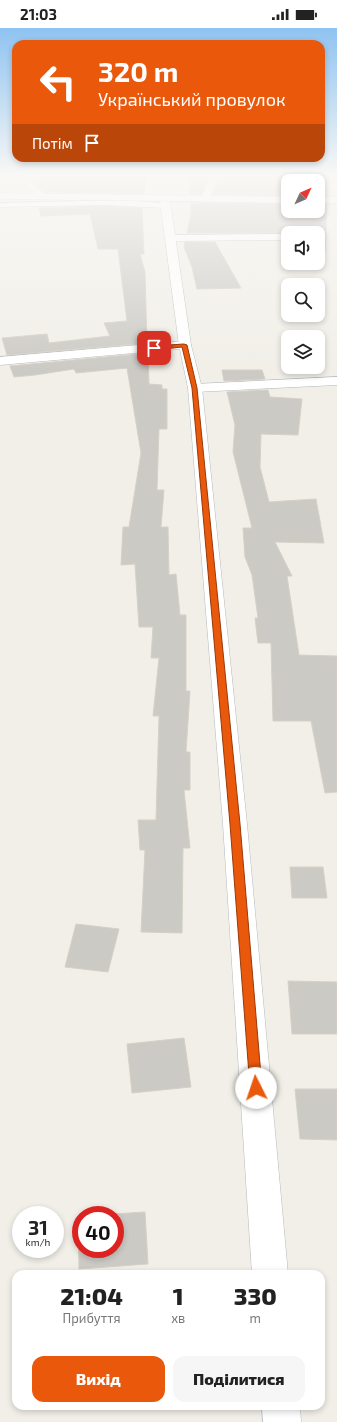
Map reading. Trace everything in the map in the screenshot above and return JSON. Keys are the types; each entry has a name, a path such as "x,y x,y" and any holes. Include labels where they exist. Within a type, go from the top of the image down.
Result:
{"street":[{"path":"171,239 184,345 195,388 235,824 270,1270"},
{"path":"0,361 184,345"},
{"path":"195,388 337,381"},
{"path":"281,1410 282,1422"}],"building":[{"path":"96,239 143,239 144,254 140,254 145,272 147,343 7,355 2,338 47,334 49,343 110,336 104,323 127,321 118,249 98,249"},
{"path":"185,242 215,242 241,288 197,289 192,267 184,247"},
{"path":"148,353 149,384 162,385 162,389 167,389 167,429 159,429 157,490 164,490 161,527 168,527 169,575 176,574 180,615 186,615 186,691 190,691 186,752 190,752 190,790 184,790 190,848 183,848 182,933 141,932 145,850 140,850 138,820 156,820 159,716 153,716 159,658 151,658 153,627 139,627 135,564 121,565 123,527 129,527 141,453 127,368 76,373 74,369 14,377 10,366"},
{"path":"222,370 262,370 265,379 224,381"},
{"path":"268,390 270,397 302,399 298,435 261,434 260,467 269,502 316,499 324,543 275,542 292,576 287,576 299,655 337,656 337,792 325,793 311,721 273,721 271,643 258,643 255,618 258,618 252,575 245,557 243,528 252,528 233,452 235,425 227,392"},
{"path":"290,867 323,867 327,898 292,898"},
{"path":"76,924 119,929 108,972 65,967"},
{"path":"288,981 337,982 337,1034 292,1034"},
{"path":"184,1038 191,1087 132,1093 127,1044"},
{"path":"295,1089 337,1089 337,1140 300,1139"},
{"path":"145,1212 148,1264 79,1269 79,1258 124,1258 124,1213"}],"route":[{"path":"154,348 184,345 195,388 235,824 256,1088"}]}
